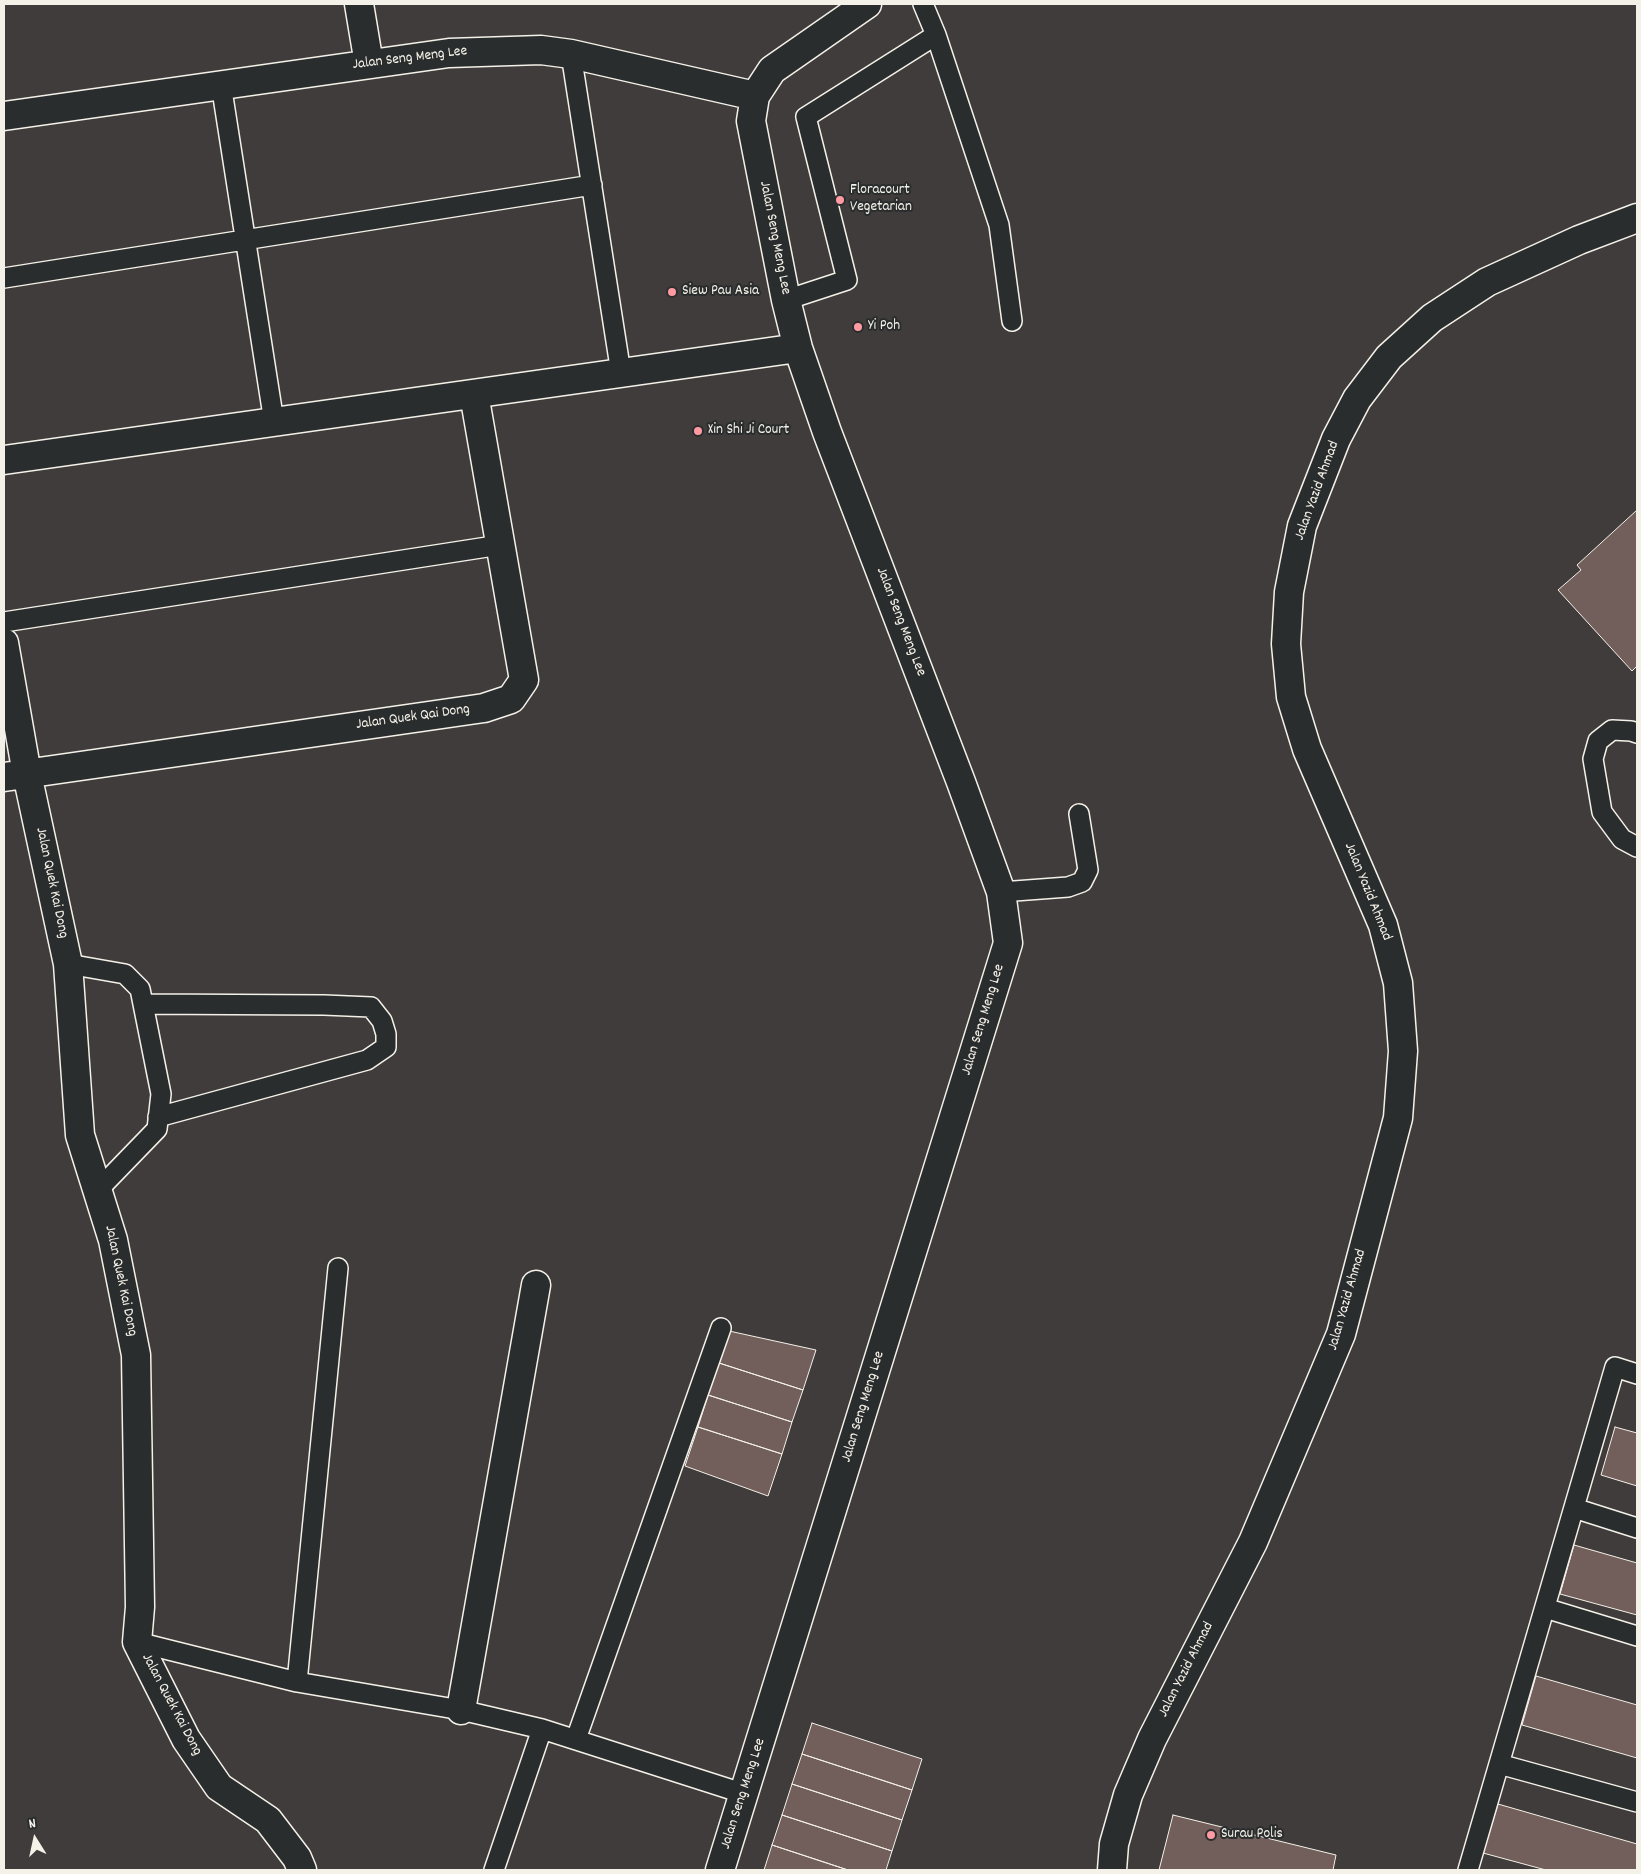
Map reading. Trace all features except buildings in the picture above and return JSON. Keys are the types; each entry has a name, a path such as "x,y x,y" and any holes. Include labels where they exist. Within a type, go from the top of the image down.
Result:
{"street":[{"path":"360,4 369,64"},
{"path":"755,96 772,70 867,4"},
{"name":"Jalan Seng Meng Lee","path":"4,116 449,52 541,50 571,54 755,96 751,121 786,300 798,348 827,432 961,782 1001,892 1008,942 720,1870"},
{"name":"Jalan Yazid Ahmad","path":"1112,1870 1114,1844 1128,1795 1152,1739 1253,1542 1341,1334 1398,1118 1404,1051 1396,975 1382,925 1307,749 1291,698 1286,644 1289,592 1302,526 1336,439 1357,400 1389,357 1432,318 1487,282 1579,240 1637,218"},
{"path":"4,460 798,348"},
{"name":"Jalan Quek Qai Dong","path":"16,776 484,708 512,699 524,680 474,394"},
{"name":"Jalan Quek Kai Dong","path":"4,643 16,776 68,964 80,1135 112,1240 136,1355 140,1607 137,1642 186,1739 219,1787 268,1820 297,1858 302,1870"},
{"path":"461,1710 536,1285"}],"lane":[{"path":"923,4 936,35 999,225 1012,321"},
{"path":"786,300 847,280 806,117 936,35"},
{"path":"571,54 621,372"},
{"path":"221,84 274,422"},
{"path":"4,278 592,185"},
{"path":"4,622 500,545"},
{"path":"1637,734 1631,731 1612,730 1598,741 1593,759 1602,812 1622,839 1637,847"},
{"path":"1001,892 1068,887 1082,882 1088,870 1079,814"},
{"path":"68,964 124,974 140,989 161,1094 157,1129 97,1191"},
{"path":"143,1004 371,1007 382,1021 386,1034 386,1047 367,1060 158,1117"},
{"path":"297,1682 338,1268"},
{"path":"576,1739 721,1328"},
{"path":"1468,1870 1616,1367 1637,1374"},
{"path":"1574,1508 1637,1528"},
{"path":"1545,1608 1637,1636"},
{"path":"137,1642 297,1682 461,1710 542,1729 745,1794"},
{"path":"494,1870 542,1729"},
{"path":"1499,1764 1637,1802"}],"place":[{"name":"Floracourt Vegetarian","path":"840,200"},
{"name":"Siew Pau Asia","path":"672,292"},
{"name":"Yi Poh","path":"858,327"},
{"name":"Xin Shi Ji Court","path":"698,431"},
{"name":"Surau Polis","path":"1211,1835"}]}
